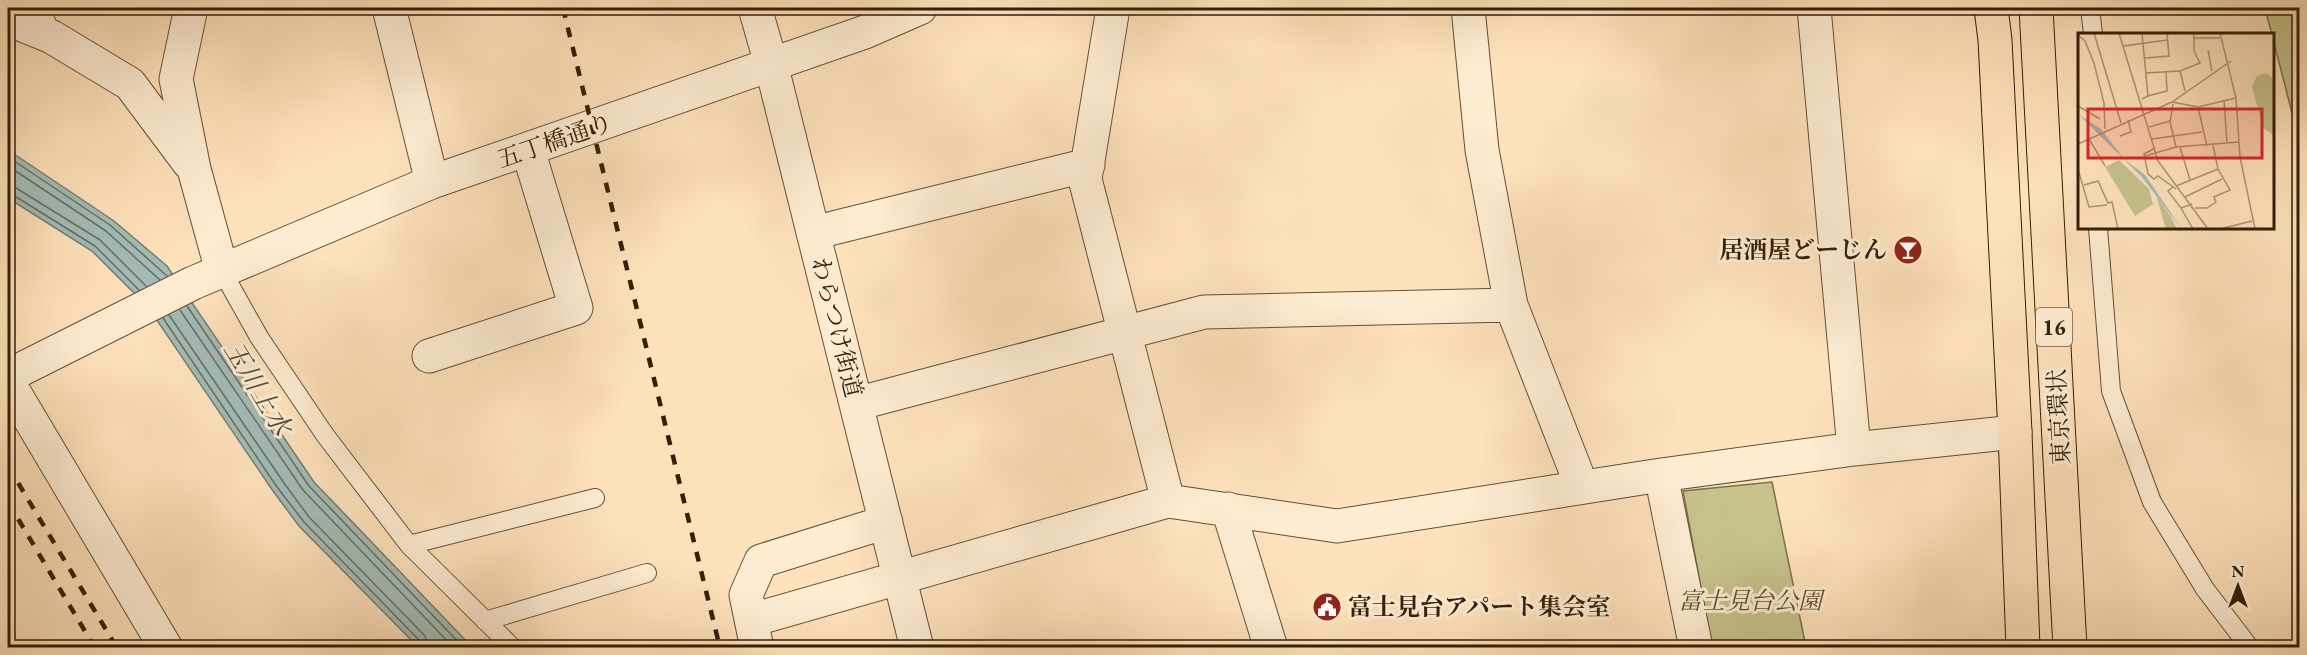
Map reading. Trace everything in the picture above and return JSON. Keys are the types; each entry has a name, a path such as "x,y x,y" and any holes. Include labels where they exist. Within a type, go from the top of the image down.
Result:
{"highway":[{"name":"東京環状","path":"1991,8 1995,40 2015,432 2023,648"},
{"name":"東京環状","path":"2036,8 2070,648"}],"street":[{"path":"191,8 176,79 194,169 207,277"},
{"path":"389,8 432,182"},
{"name":"わらつけ街道","path":"755,8 917,648"},
{"name":"五丁橋通り","path":"8,376 207,277 432,182 865,32 920,8"},
{"path":"1113,8 1085,179 1168,501"},
{"path":"1468,8 1482,150 1511,305 1582,487"},
{"path":"1814,8 1854,449"},
{"path":"8,19 47,22 130,84 194,169"},
{"path":"429,356 576,308 528,150"},
{"path":"813,233 1088,165"},
{"path":"856,404 1204,312 1511,305"},
{"path":"8,382 166,648"},
{"path":"886,522 761,561 746,595 754,634 900,578 1168,501 1337,526 1660,475 1854,449 2015,432"},
{"path":"1660,475 1696,648"},
{"path":"1228,509 1270,648"}],"lane":[{"path":"2090,8 2093,33"},
{"path":"2098,230 2111,391 2152,502 2205,589 2250,648"},
{"path":"207,277 259,337 325,435 409,545 513,648"},
{"path":"409,545 595,498"},
{"path":"485,621 646,573"}],"green space":[{"path":"2265,8 2299,8 2299,140 2274,43 2274,33 2271,33"},
{"name":"富士見台公園","path":"1772,482 1806,647 1712,647 1683,491"}],"water":[{"path":"8,150 114,221 167,266 314,482 472,647 418,647 299,526 148,307 92,251 8,198"}],"railway":[{"path":"563,8 720,648"},
{"path":"8,466 117,648"},
{"path":"8,502 95,648"}],"place":[{"name":"居酒屋どーじん","path":"1908,250"},
{"name":"富士見台アパート集会室","path":"1327,607"}],"water label":[{"name":"玉川上水","path":"258,388"}]}
